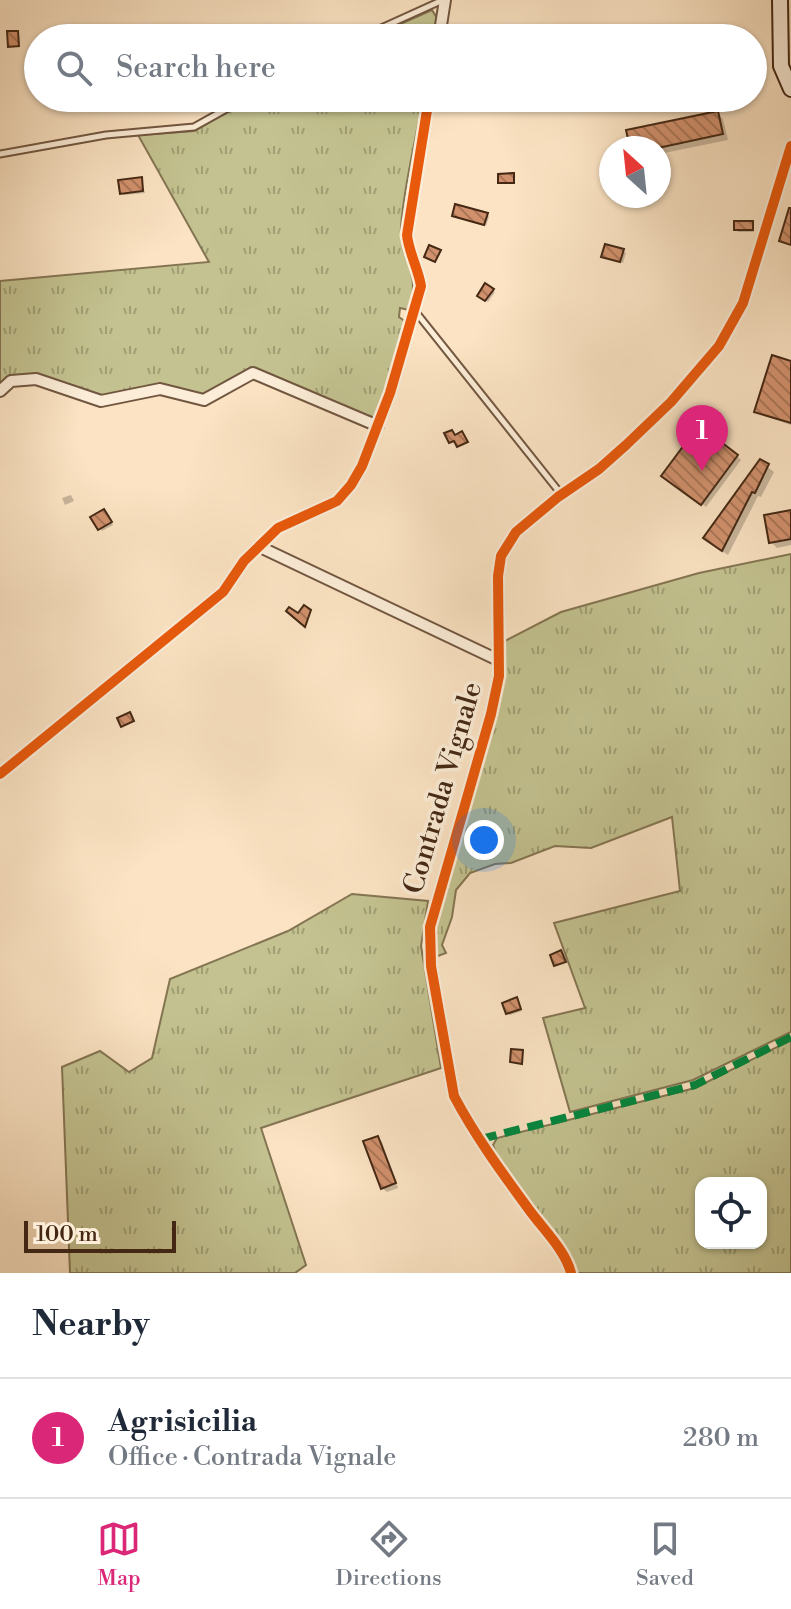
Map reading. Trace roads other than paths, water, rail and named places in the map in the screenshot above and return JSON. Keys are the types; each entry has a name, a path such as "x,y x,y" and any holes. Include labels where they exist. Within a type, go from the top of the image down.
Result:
{"main road":[{"path":"780,0 781,66 791,89"}],"street":[{"path":"441,24 445,0"},
{"path":"0,774 223,592 244,561 278,528 337,501 362,466 378,426 421,286 410,255 407,235 427,112"},
{"name":"Contrada Vignale","path":"571,1273 568,1262 529,1210 454,1096 429,948 433,908 491,714 499,676 498,576 501,556 516,532 562,494 599,469 671,402 719,346 743,303 791,146"},
{"path":"0,391 11,381 36,379 101,401 160,389 204,400 253,373 378,426"},
{"path":"260,547 498,660"}],"lane":[{"path":"391,24 445,0"},
{"path":"0,154 106,135 194,127 221,112"},
{"path":"414,310 562,494"}],"place":[{"name":"Agrisicilia","path":"702,471"}]}
